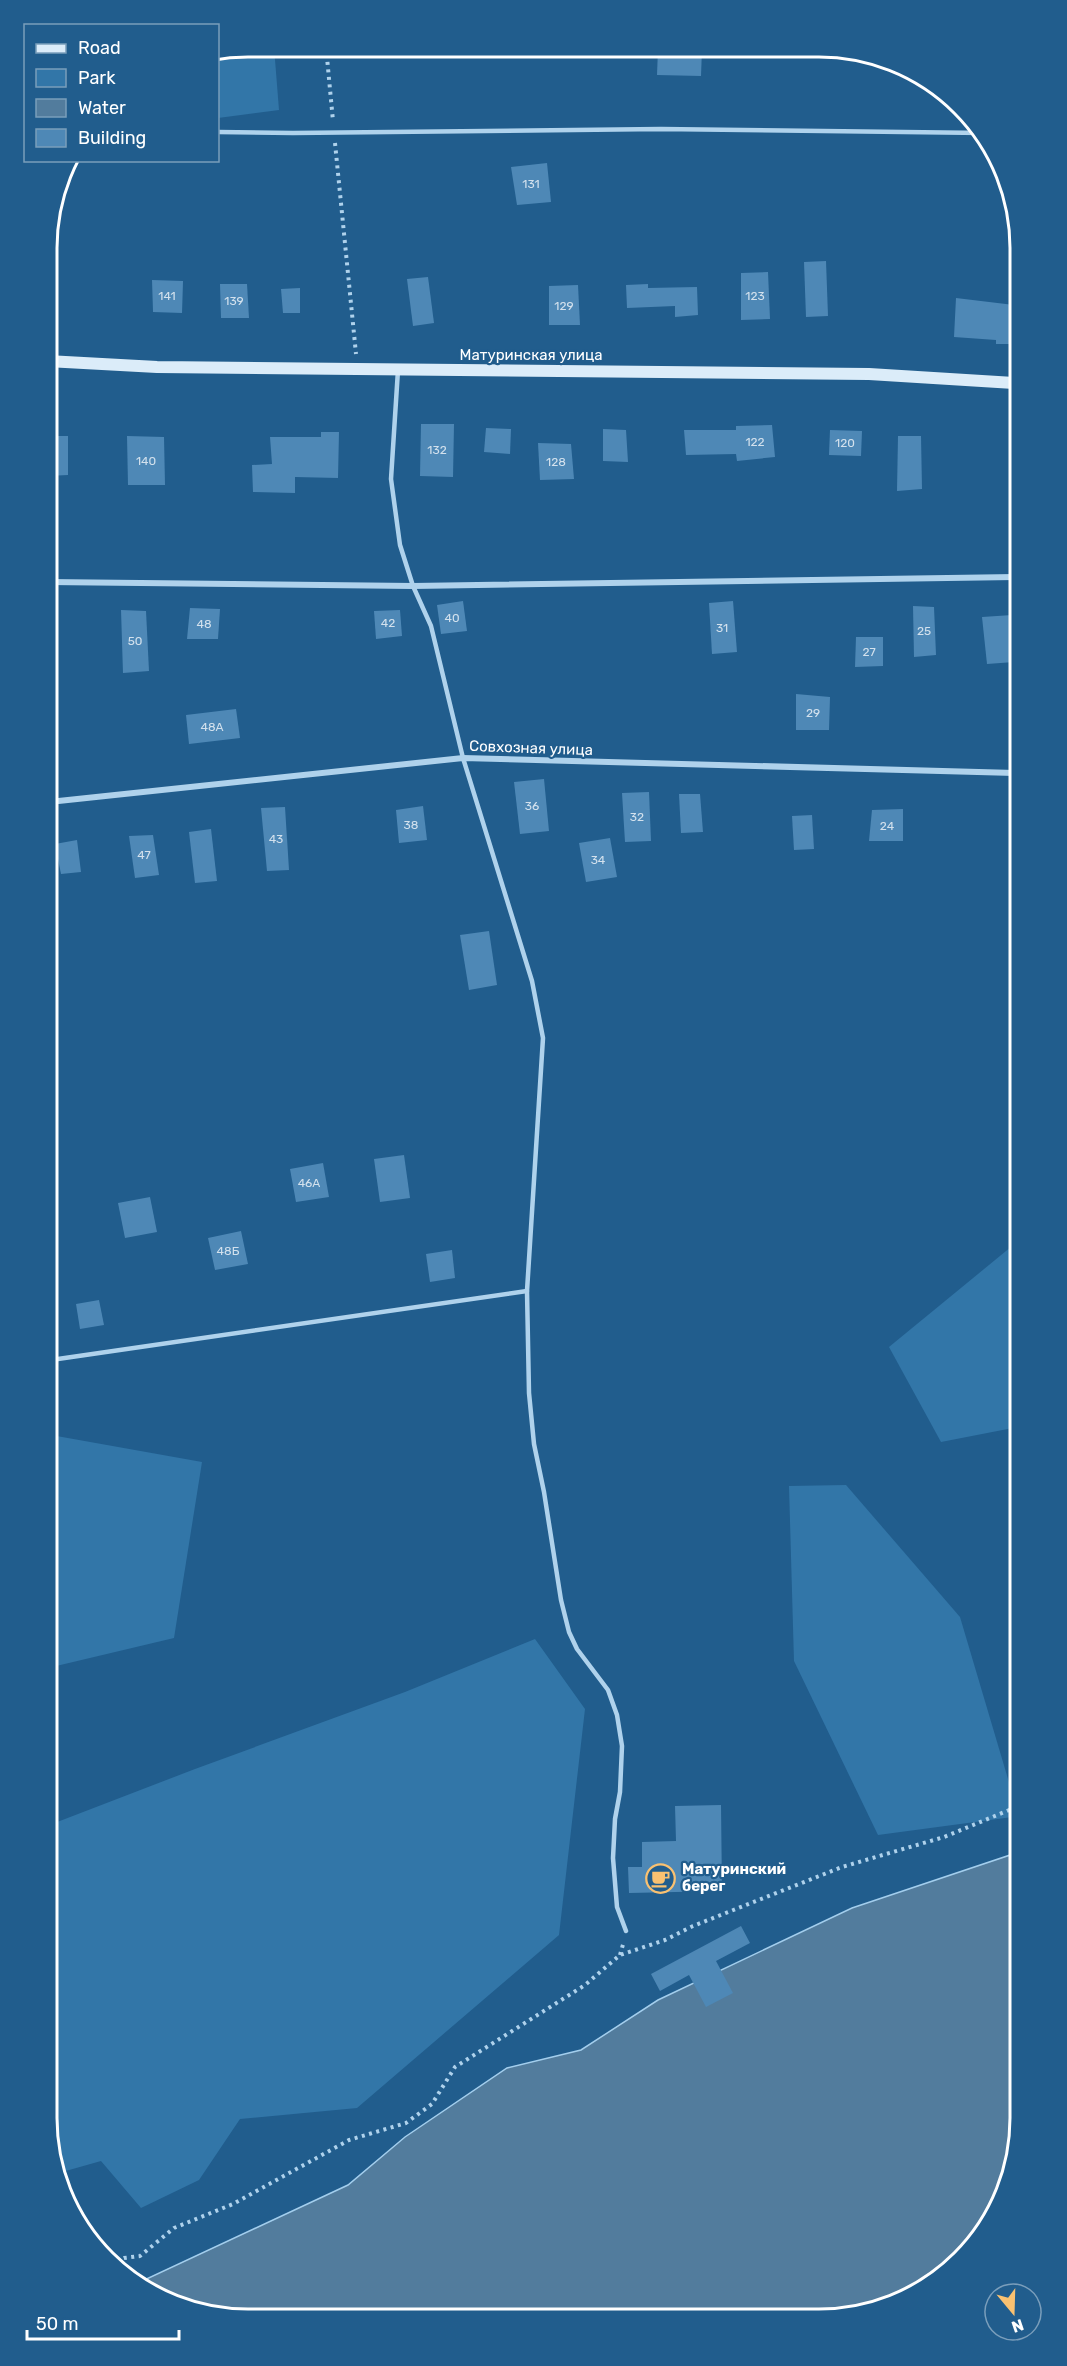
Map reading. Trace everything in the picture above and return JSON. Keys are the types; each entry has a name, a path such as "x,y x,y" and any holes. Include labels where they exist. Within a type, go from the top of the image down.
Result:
{"street":[{"name":"Матуринская улица","path":"57,362 157,368 868,374 1010,383"},
{"path":"57,582 413,586 1010,577"},
{"name":"Совхозная улица","path":"57,801 463,758 1010,773"}],"lane":[{"path":"219,132 661,129 972,133"},
{"path":"398,370 391,478 400,545 413,586 430,626 463,758 532,981 543,1038 527,1291 529,1394 534,1444 561,1600 569,1632 577,1649 608,1690 617,1714 620,1736 620,1792 615,1819 613,1858 617,1907 626,1931"},
{"path":"57,1359 527,1291"}],"path":[{"path":"327,57 358,369"},
{"path":"120,2260 140,2256 174,2228 233,2205 350,2140 406,2123 432,2104 455,2067 585,1985 620,1955 665,1940 693,1926 842,1867 944,1837 1010,1810"}],"green space":[{"path":"235,57 275,57 279,110 219,118 219,60"},
{"path":"1010,1248 1010,1429 941,1442 889,1347"},
{"path":"57,1436 202,1462 174,1638 57,1666"},
{"path":"846,1485 960,1617 1010,1786 1010,1817 878,1835 794,1661 789,1486"},
{"path":"535,1639 585,1709 559,1935 357,2108 240,2119 199,2180 141,2208 101,2161 64,2171 57,2118 57,1822 405,1692"}],"water":[{"path":"1010,1855 1010,2131 1006,2156 1000,2180 990,2203 971,2234 935,2270 915,2283 869,2303 819,2309 235,2309 186,2299 146,2279 348,2185 405,2137 507,2068 581,2050 658,2000 852,1908"}],"building":[{"path":"658,57 702,57 701,76 657,75"},
{"path":"547,163 551,202 517,205 511,167"},
{"path":"826,261 828,316 806,317 804,262"},
{"path":"768,272 770,319 741,320 741,273"},
{"path":"428,277 434,323 413,326 407,279"},
{"path":"152,280 183,281 182,313 153,312"},
{"path":"220,284 247,284 249,318 221,318"},
{"path":"648,284 648,288 697,287 698,315 675,317 675,306 627,308 626,285"},
{"path":"578,285 580,325 549,325 549,286"},
{"path":"300,288 300,313 283,313 281,289"},
{"path":"956,298 1010,305 1010,344 996,344 996,340 954,337"},
{"path":"421,424 454,424 453,477 420,476"},
{"path":"772,425 775,457 737,461 736,454 686,455 684,430 736,430 736,426"},
{"path":"486,428 511,429 510,454 484,452"},
{"path":"603,429 626,430 628,462 603,461"},
{"path":"830,430 862,431 861,456 829,455"},
{"path":"321,432 339,432 338,478 295,477 295,493 253,492 252,465 272,464 270,437 321,437"},
{"path":"57,436 68,436 68,475 57,476"},
{"path":"127,436 164,437 165,485 128,485"},
{"path":"898,436 921,436 922,489 897,491"},
{"path":"538,443 571,444 574,479 540,480"},
{"path":"463,601 467,631 441,634 437,605"},
{"path":"733,601 737,652 712,654 709,603"},
{"path":"913,606 934,607 936,655 914,657"},
{"path":"190,608 220,609 218,639 187,639"},
{"path":"121,610 146,611 149,671 123,673"},
{"path":"400,610 402,636 376,639 374,611"},
{"path":"1010,615 1010,662 987,664 982,617"},
{"path":"856,637 883,637 883,666 855,667"},
{"path":"796,694 830,697 829,730 796,730"},
{"path":"236,709 240,738 189,744 186,715"},
{"path":"544,779 549,831 520,834 514,782"},
{"path":"649,792 651,841 625,842 622,793"},
{"path":"679,794 700,794 703,832 681,833"},
{"path":"423,806 427,840 399,843 396,810"},
{"path":"285,807 289,870 267,871 261,808"},
{"path":"903,809 903,841 869,841 872,810"},
{"path":"812,815 814,849 794,850 792,816"},
{"path":"211,829 217,881 195,883 189,832"},
{"path":"153,835 159,875 135,878 129,836"},
{"path":"610,838 617,877 586,882 579,843"},
{"path":"77,840 81,872 61,874 57,844"},
{"path":"489,931 497,985 469,990 460,935"},
{"path":"404,1155 410,1198 380,1202 374,1159"},
{"path":"323,1163 329,1197 296,1202 290,1169"},
{"path":"150,1197 157,1232 125,1238 118,1203"},
{"path":"241,1231 248,1264 215,1270 208,1238"},
{"path":"452,1250 455,1278 430,1282 426,1254"},
{"path":"99,1300 104,1325 80,1329 76,1304"},
{"path":"721,1805 722,1891 629,1893 628,1867 642,1867 642,1842 676,1841 675,1806"},
{"path":"741,1926 750,1943 716,1961 733,1993 706,2007 689,1975 660,1991 651,1974"}],"place":[{"name":"Матуринский берег","path":"661,1878"}]}
